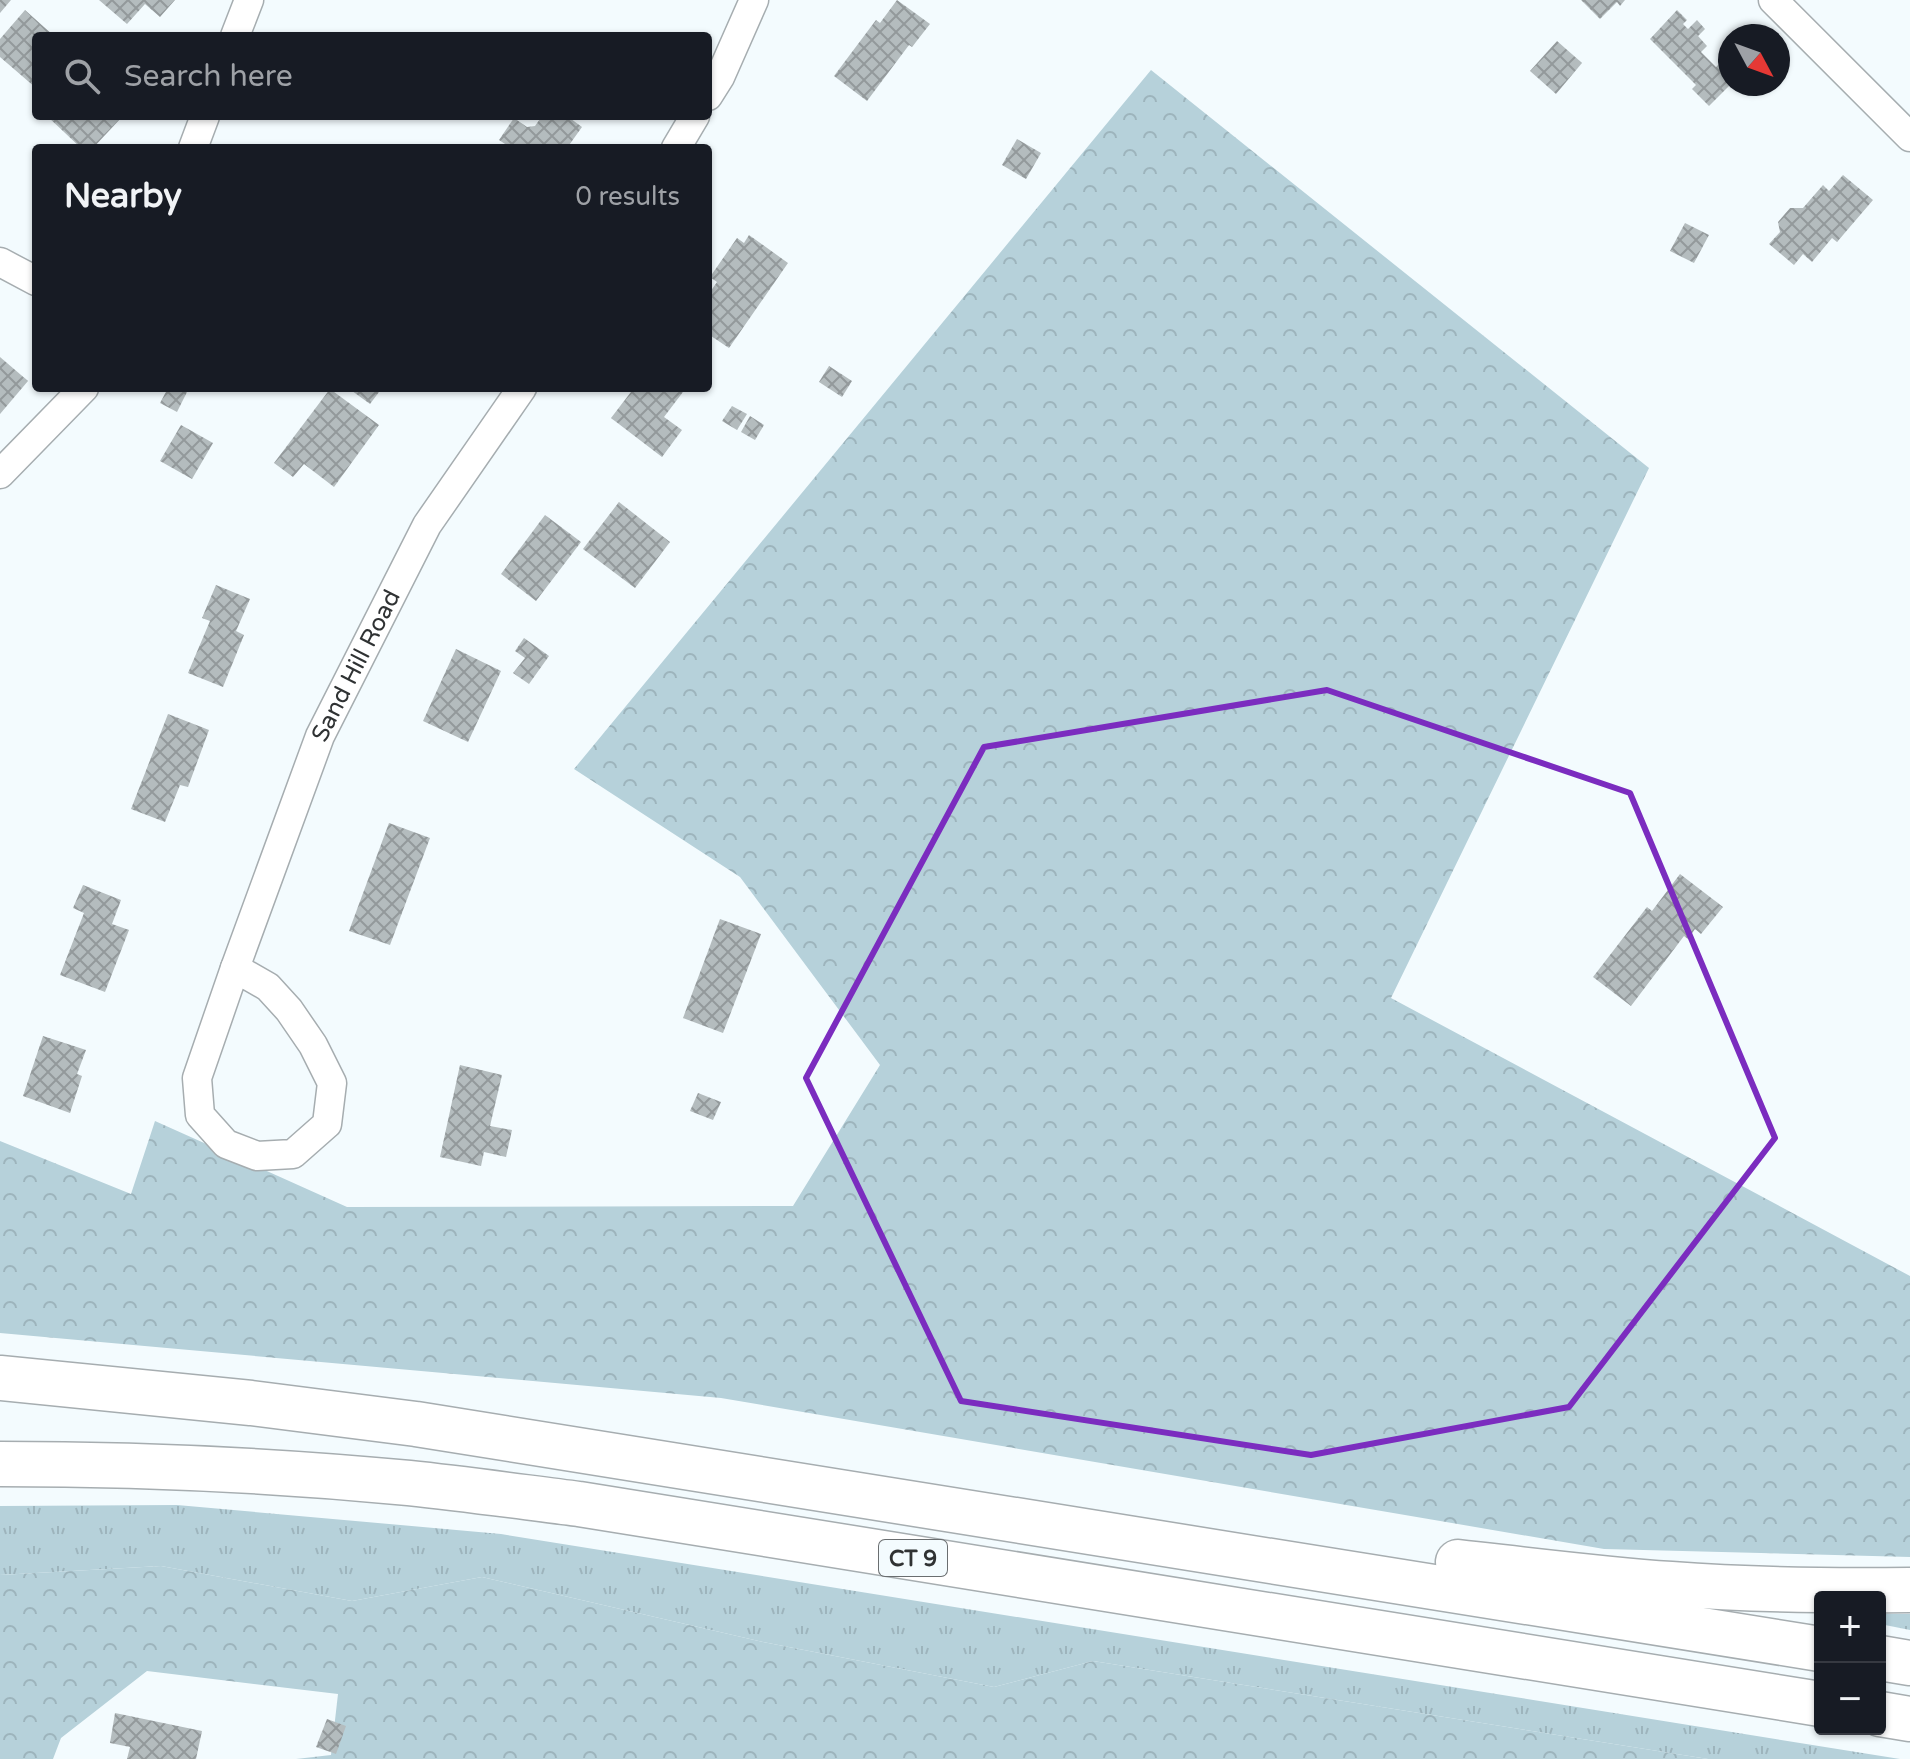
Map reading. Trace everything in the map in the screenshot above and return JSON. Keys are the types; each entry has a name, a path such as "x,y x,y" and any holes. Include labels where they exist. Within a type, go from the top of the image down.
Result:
{"highway":[{"name":"CT 9","path":"0,1378 251,1403 416,1424 1814,1648"},
{"name":"CT 9","path":"0,1464 247,1470 410,1483 579,1504 1814,1703"},
{"path":"888,1499 1605,1579 1750,1589 1910,1590"},
{"path":"1886,1659 1910,1663"},
{"path":"1886,1715 1910,1719"}],"street":[{"path":"237,32 249,0"},
{"path":"712,90 754,0"},
{"path":"1773,0 1910,137"},
{"path":"194,144 204,120"},
{"path":"678,144 693,120"},
{"path":"0,262 32,279"},
{"path":"0,474 80,392"},
{"name":"Sand Hill Road","path":"235,968 268,987 289,1010 313,1045 332,1083 327,1124 293,1154 257,1156 226,1144 200,1115 197,1078 235,968 320,736 427,525 519,392"}],"highlighted area":[{"path":"1327,690 1630,793 1775,1138 1569,1407 1311,1455 961,1401 806,1078 984,747"}],"green space":[{"path":"1151,70 1649,468 1391,998 1910,1276 1910,1557 1604,1549 721,1398 0,1333 0,1141 131,1194 155,1121 347,1207 793,1206 880,1065 740,877 574,769"},
{"path":"177,1505 501,1534 1900,1759 1708,1759 1093,1661 994,1687 763,1642 482,1577 352,1601 161,1566 0,1575 0,1506"},
{"path":"161,1566 352,1601 482,1577 763,1642 994,1687 1093,1661 1708,1759 296,1759 331,1755 338,1694 147,1671 61,1738 53,1759 0,1759 0,1575"},
{"path":"1886,1614 1910,1614 1910,1630 1886,1625"}],"building":[{"path":"0,0 11,0 0,13"},
{"path":"99,0 175,0 160,17 145,4 127,24"},
{"path":"897,0 930,24 912,47 909,45 867,101 834,76 876,20 880,23"},
{"path":"1581,0 1625,0 1620,6 1617,2 1600,19"},
{"path":"25,10 50,32 32,32 32,85 0,57 0,39"},
{"path":"1677,10 1687,20 1683,24 1688,29 1697,20 1705,29 1698,36 1707,46 1701,52 1716,67 1718,65 1719,96 1709,106 1692,89 1696,85 1650,39"},
{"path":"1557,41 1582,63 1556,94 1530,71"},
{"path":"51,120 119,120 97,144 77,144"},
{"path":"513,120 527,127 535,126 539,120 572,120 582,127 570,144 505,144 499,140"},
{"path":"1017,139 1041,153 1026,179 1002,165"},
{"path":"1843,175 1873,200 1837,242 1832,238 1812,262 1803,254 1794,265 1769,244 1780,232 1778,222 1790,208 1803,208 1823,185 1829,191"},
{"path":"1685,223 1709,235 1694,263 1670,251"},
{"path":"749,235 788,263 729,348 712,337 712,289 717,282 712,274 737,238 744,243"},
{"path":"0,357 28,381 0,414"},
{"path":"829,366 852,381 842,397 819,382"},
{"path":"166,392 187,392 177,412 160,403"},
{"path":"328,392 334,392 379,425 334,487 304,464 293,477 274,463"},
{"path":"354,392 379,392 370,404"},
{"path":"631,392 683,392 664,417 682,430 662,457 611,418"},
{"path":"732,406 747,414 737,430 722,421"},
{"path":"750,416 764,425 755,440 741,432"},
{"path":"181,425 213,443 192,479 160,461"},
{"path":"619,502 670,542 635,588 583,549"},
{"path":"545,515 581,542 536,601 501,574"},
{"path":"216,585 250,599 236,631 244,635 223,687 188,673 210,621 202,618"},
{"path":"524,638 549,656 529,684 513,673 525,658 515,651"},
{"path":"456,649 501,671 468,742 423,721"},
{"path":"168,714 209,730 188,787 180,785 165,822 131,809"},
{"path":"389,823 430,838 390,945 349,931"},
{"path":"1680,874 1723,907 1701,934 1695,929 1688,939 1684,936 1631,1006 1593,977 1647,907 1652,911"},
{"path":"83,885 121,900 112,924 129,930 105,992 60,975 84,913 73,908"},
{"path":"720,919 761,934 723,1033 683,1018"},
{"path":"43,1036 86,1050 77,1074 82,1076 70,1113 23,1096"},
{"path":"460,1065 502,1075 490,1126 512,1130 506,1157 484,1152 481,1166 440,1157"},
{"path":"698,1093 721,1102 713,1120 690,1111"},
{"path":"115,1713 202,1731 196,1759 127,1759 130,1747 110,1743"},
{"path":"327,1719 346,1726 336,1754 316,1747"}]}
